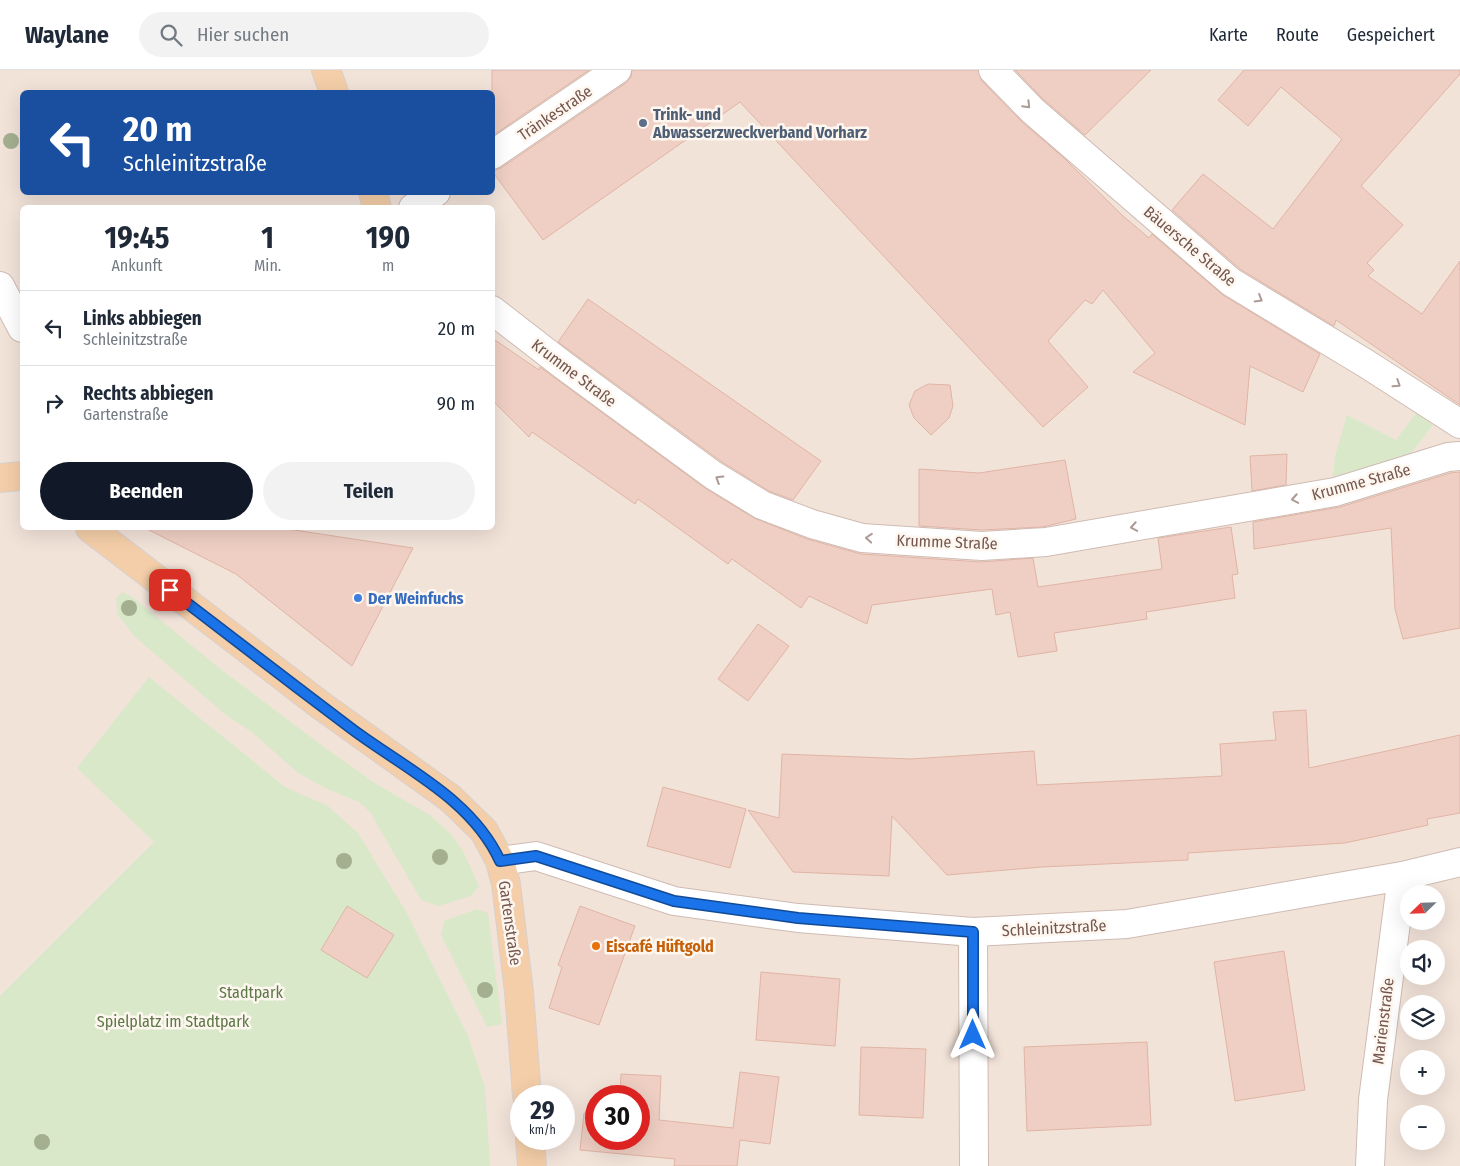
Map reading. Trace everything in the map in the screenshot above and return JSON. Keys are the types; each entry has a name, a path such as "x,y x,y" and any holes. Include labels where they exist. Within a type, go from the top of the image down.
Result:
{"main road":[{"path":"326,70 333,90"},
{"path":"0,478 20,476"},
{"name":"Gartenstraße","path":"93,530 319,704 450,798 484,831 500,861 513,936 526,1085"},
{"path":"531,1150 532,1166"}],"street":[{"name":"Tränkestraße","path":"495,153 617,70"},
{"name":"Bäuersche Straße","path":"993,70 1033,111 1231,282 1365,363 1460,424"},
{"path":"417,205 432,195"},
{"path":"0,286 20,324"},
{"name":"Krumme Straße","path":"495,312 563,365 713,475 762,505 812,524 862,538 982,546 1046,542 1335,492 1448,457 1460,456"},
{"name":"Schleinitzstraße","path":"500,861 536,856 674,901 798,918 973,932 1127,924 1402,876 1460,862"},
{"name":"Marienstraße","path":"1370,1166 1373,1100 1402,876"},
{"path":"973,932 974,1166"}],"shaded area":[{"path":"0,70 1460,70 1460,1166 0,1166"}],"green space":[{"path":"1416,413 1433,425 1408,457 1332,484 1335,456 1347,415 1396,440"},
{"path":"122,592 131,596 218,667 324,747 376,784 430,815 452,835 463,851 479,886 471,896 438,906 421,900 370,812 359,802 325,788 298,773 253,733 227,716 134,636 118,615 116,599"},
{"name":"Stadtpark","path":"149,677 285,787 328,806 358,833 408,915 468,1036 485,1087 490,1166 0,1166 0,996 154,842 77,768"},
{"path":"477,909 488,913 502,1024 487,1027 441,935 444,921"}],"building":[{"path":"492,70 589,70 495,134 495,90 492,90"},
{"path":"632,70 978,70 982,81 1022,122 1064,158 1123,216 1149,238 1152,234 1223,295 1320,354 1303,392 1250,366 1245,425 1133,372 1155,353 1103,290 1092,304 1085,300 1048,341 1088,387 1043,427 740,102 543,240 495,175 495,170 501,168 626,83 631,77"},
{"path":"1015,70 1151,70 1085,135 1044,100"},
{"path":"1244,70 1460,70 1460,74 1361,186 1403,225 1367,263 1374,270 1368,276 1422,314 1460,261 1460,405 1336,320 1334,326 1240,269 1172,210 1203,174 1273,229 1342,139 1281,87 1248,126 1218,100"},
{"path":"588,299 821,461 793,500 769,491 722,462 558,342"},
{"path":"495,340 539,370 540,367 705,488 754,518 807,539 861,554 981,562 1033,558 1038,587 1162,569 1158,538 1231,527 1238,574 1232,575 1235,598 1146,612 1147,619 1054,633 1057,651 1018,657 1010,612 996,615 992,589 872,605 867,624 809,596 801,608 732,559 728,564 638,499 635,504 532,432 529,437 495,403"},
{"path":"928,384 950,385 953,406 949,418 931,435 914,418 909,405 915,391"},
{"path":"1287,454 1286,485 1252,491 1250,456"},
{"path":"1065,460 1076,519 1042,527 982,530 919,526 919,469 979,473"},
{"path":"1460,472 1460,628 1403,639 1395,609 1391,528 1254,549 1253,522 1340,507 1450,473"},
{"path":"149,530 294,530 413,548 352,666 236,574"},
{"path":"758,624 789,646 748,701 718,679"},
{"path":"1306,710 1309,768 1460,735 1460,813 1427,819 1428,825 1345,843 1188,853 1188,860 1042,867 947,875 892,816 889,876 793,872 748,810 779,818 782,754 911,759 1034,751 1037,785 1222,776 1220,744 1276,740 1273,712"},
{"path":"663,787 746,809 730,868 647,846"},
{"path":"347,906 394,935 367,978 321,950"},
{"path":"580,906 635,926 599,1025 549,1008 562,967 558,965"},
{"path":"1284,951 1305,1090 1235,1101 1214,962"},
{"path":"761,972 840,979 835,1046 756,1040"},
{"path":"1147,1042 1151,1125 1027,1131 1024,1047"},
{"path":"861,1047 926,1049 923,1118 859,1115"},
{"path":"740,1072 779,1077 770,1144 740,1140 737,1166 674,1166 675,1159 580,1150 584,1113 585,1150 650,1150 650,1085 620,1085 621,1074 661,1076 659,1120 733,1128"}],"place":[{"name":"Trink- und Abwasserzweckverband Vorharz","path":"643,123"},
{"name":"Der Weinfuchs","path":"358,598"},
{"name":"Eiscafé Hüftgold","path":"596,946"}],"route":[{"path":"170,590 375,746 450,798 473,818 484,831 493,844 500,861 536,856 674,901 798,918 973,932 973,1035"}],"park label":[{"name":"Spielplatz im Stadtpark","path":"173,1021"}]}
